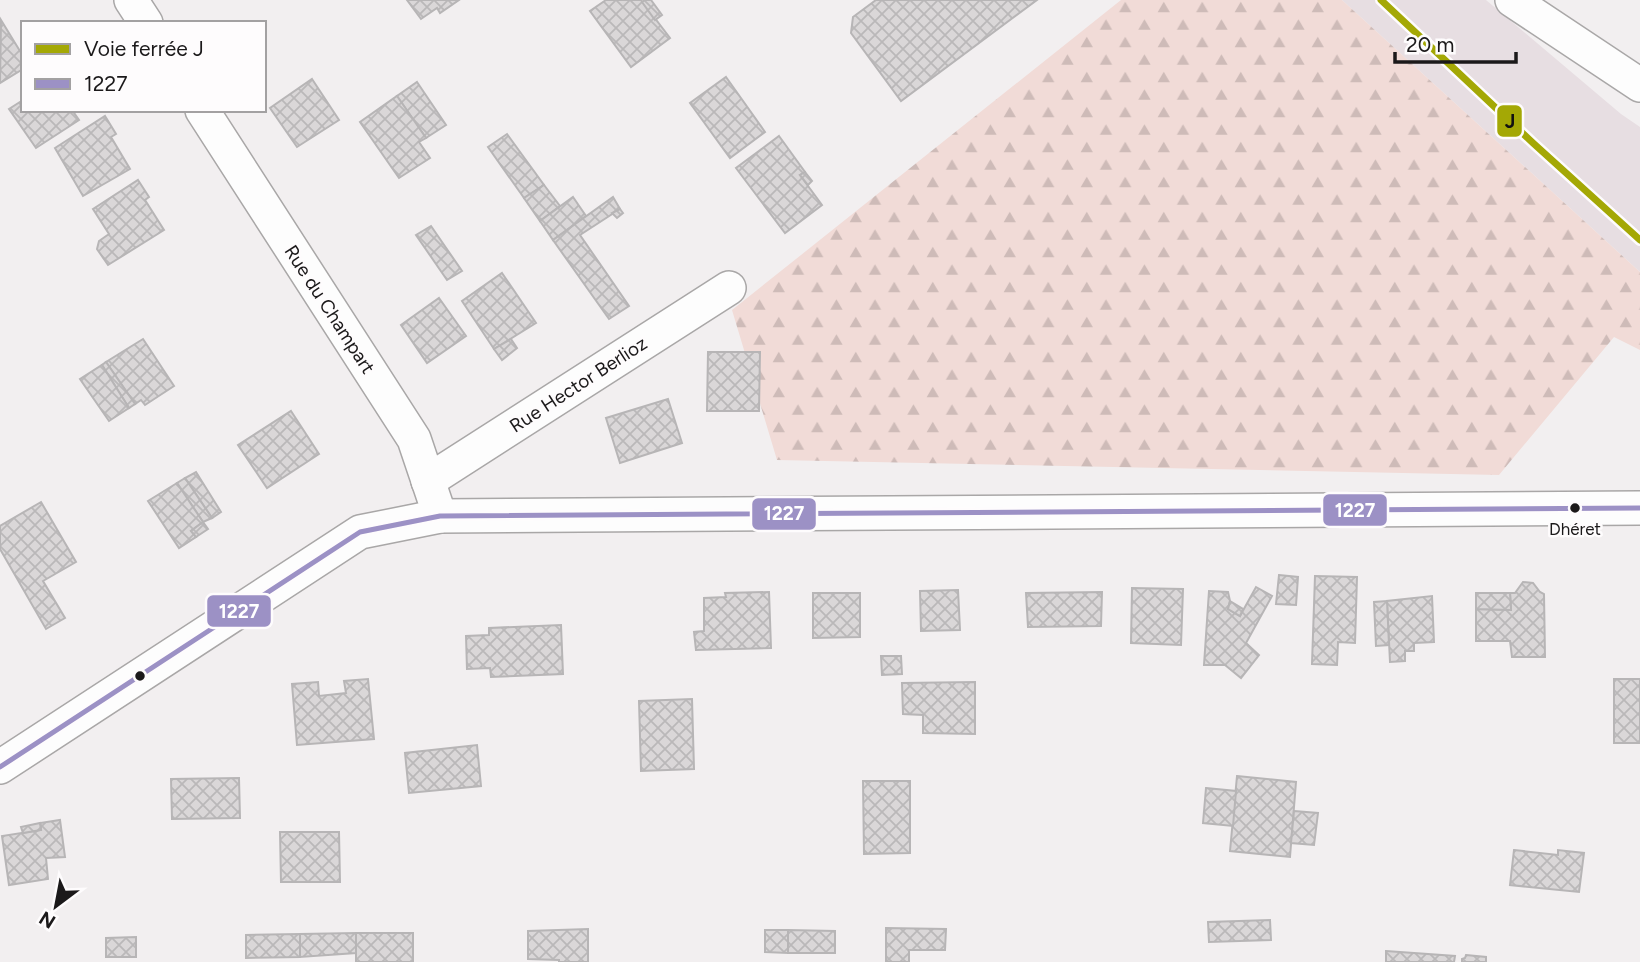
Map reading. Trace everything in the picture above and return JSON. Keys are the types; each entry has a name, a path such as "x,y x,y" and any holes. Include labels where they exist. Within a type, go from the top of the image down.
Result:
{"street":[{"path":"131,0 145,21"},
{"path":"1512,0 1640,85"},
{"name":"Rue du Champart","path":"203,112 414,439 440,516"},
{"name":"Rue Hector Berlioz","path":"428,481 729,288"},
{"path":"0,767 359,532 440,516 1640,508"}],"shaded area":[{"path":"1342,0 1486,0 1640,127 1640,272"}],"green space":[{"path":"1121,0 1342,0 1640,272 1640,350 1614,337 1499,475 777,460 732,310"}],"building":[{"path":"407,0 459,0 440,13 437,8 421,19"},
{"path":"606,0 641,0 670,38 631,67 590,11"},
{"path":"651,0 662,15 655,20 642,2"},
{"path":"876,0 1037,0 901,101 851,33 853,17"},
{"path":"1,20 21,53 21,70 0,83"},
{"path":"726,77 765,132 730,158 690,103"},
{"path":"312,79 339,120 297,147 270,108"},
{"path":"417,82 446,125 426,138 397,96"},
{"path":"397,96 426,138 419,142 430,158 399,178 360,122"},
{"path":"21,101 21,112 73,112 79,120 36,148 9,109"},
{"path":"105,116 116,134 111,137 130,169 83,196 55,148"},
{"path":"507,134 544,185 524,198 488,147"},
{"path":"779,136 805,172 800,175 822,205 785,233 736,168"},
{"path":"805,172 812,181 808,185 800,175"},
{"path":"138,180 149,197 145,200 164,230 108,265 97,249 99,241 109,234 93,209"},
{"path":"544,185 560,206 540,221 524,198"},
{"path":"573,197 586,216 553,240 540,221"},
{"path":"613,197 620,209 580,235 629,306 609,319 553,240"},
{"path":"620,209 623,213 617,218 612,213"},
{"path":"431,226 462,271 447,280 416,235"},
{"path":"502,273 536,323 494,349 462,301"},
{"path":"439,298 466,336 427,363 401,325"},
{"path":"143,339 174,386 145,405 141,400 135,404 106,362"},
{"path":"511,339 517,348 502,360 494,349"},
{"path":"708,352 760,352 759,411 707,411"},
{"path":"106,362 135,404 129,408 102,365"},
{"path":"102,365 129,408 109,421 80,379"},
{"path":"668,399 682,443 620,463 606,418"},
{"path":"291,411 319,454 267,488 238,445"},
{"path":"196,472 221,512 212,518 185,478"},
{"path":"185,478 212,518 203,522 177,483"},
{"path":"177,483 203,522 191,531 196,537 179,548 148,501"},
{"path":"41,502 76,562 43,581 65,618 46,629 0,549 0,526"},
{"path":"203,522 208,529 196,537 191,531"},
{"path":"1279,575 1298,577 1296,605 1276,604"},
{"path":"1315,576 1357,577 1355,643 1338,642 1337,665 1312,664"},
{"path":"1523,582 1533,583 1544,594 1545,657 1512,657 1510,641 1476,641 1476,609 1511,610 1510,593 1515,593"},
{"path":"1256,587 1272,596 1246,643 1259,655 1241,678 1225,665 1204,665 1209,591 1228,592 1228,609 1240,616"},
{"path":"1132,588 1183,589 1181,645 1131,643"},
{"path":"958,590 960,630 921,631 920,591"},
{"path":"769,592 771,648 696,650 694,632 704,631 704,598 726,597 725,593"},
{"path":"1102,592 1101,626 1028,627 1026,593"},
{"path":"813,593 860,593 860,637 813,638"},
{"path":"1476,593 1510,593 1511,610 1476,609"},
{"path":"1432,596 1434,642 1414,643 1414,651 1405,651 1405,661 1390,662 1387,601"},
{"path":"1230,601 1243,609 1240,616 1228,609"},
{"path":"1387,601 1389,645 1376,646 1374,602"},
{"path":"561,625 563,674 491,677 490,668 467,669 466,636 489,635 489,628"},
{"path":"881,656 901,656 902,674 882,675"},
{"path":"368,679 374,739 297,745 292,684 318,682 319,696 346,693 344,681"},
{"path":"1614,679 1640,679 1640,743 1614,743"},
{"path":"975,682 975,734 923,733 923,715 903,714 902,683"},
{"path":"692,699 694,769 641,771 639,701"},
{"path":"477,745 481,786 409,793 405,753"},
{"path":"1237,776 1296,782 1290,857 1230,851"},
{"path":"239,778 240,818 172,819 171,779"},
{"path":"863,781 910,781 910,853 864,854"},
{"path":"1206,788 1236,791 1233,826 1203,823"},
{"path":"1294,811 1318,813 1314,845 1291,843"},
{"path":"60,820 65,857 46,858 48,879 9,885 2,836 41,830 40,823"},
{"path":"40,823 41,830 23,833 21,827"},
{"path":"280,832 339,832 340,882 281,882"},
{"path":"1514,850 1558,855 1558,850 1584,853 1579,892 1510,885"},
{"path":"1270,920 1271,940 1209,942 1208,922"},
{"path":"886,928 946,929 945,950 909,950 909,962 886,962"},
{"path":"588,929 588,962 528,959 528,931"},
{"path":"765,930 788,930 788,953 765,952"},
{"path":"788,930 835,931 835,953 788,953"},
{"path":"356,933 356,953 300,957 300,934"},
{"path":"356,933 413,933 413,962 356,962"},
{"path":"300,934 300,957 246,958 246,935"},
{"path":"136,937 136,957 106,957 106,938"},
{"path":"1386,951 1455,956 1454,962 1386,962"},
{"path":"1466,955 1486,957 1486,962 1462,962"}],"rail line":[{"name":"J","path":"1381,0 1640,240"}],"transit line":[{"name":"1227","path":"0,767 360,532 440,516 1640,508"}],"place":[{"name":"Dhéret","path":"1575,508"}]}
